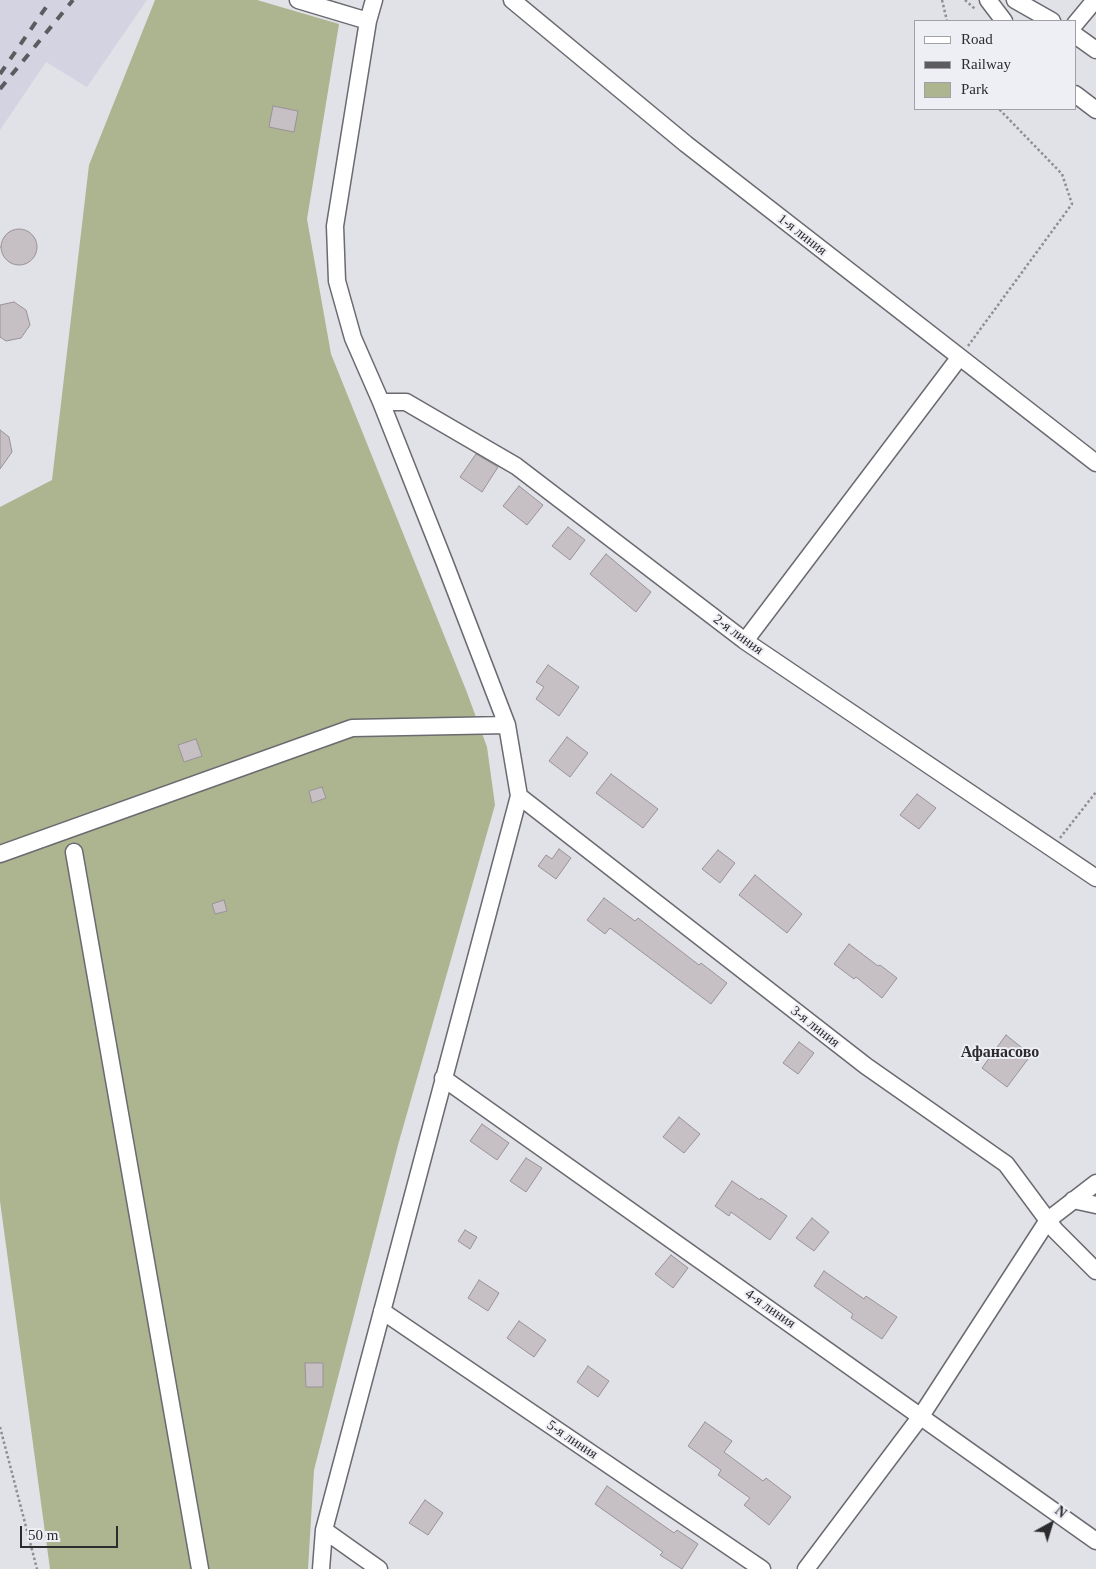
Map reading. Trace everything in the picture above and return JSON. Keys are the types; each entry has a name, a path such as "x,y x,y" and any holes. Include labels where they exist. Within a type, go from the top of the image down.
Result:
{"street":[{"path":"298,0 368,21"},
{"path":"322,1569 324,1530 518,796 507,725 381,402 352,338 337,281 335,226 368,21 374,0"},
{"name":"1-я линия","path":"512,0 686,144 1096,464"},
{"path":"988,0 1003,20"},
{"path":"1015,0 1050,20"},
{"path":"1076,23 1095,0"},
{"path":"1076,36 1096,50"},
{"path":"1076,95 1096,110"},
{"path":"744,641 959,358"},
{"name":"2-я линия","path":"381,402 406,402 516,466 744,641 1096,878"},
{"path":"0,854 352,728 507,725"},
{"name":"3-я линия","path":"518,796 866,1066 1006,1164 1055,1230 1096,1271"},
{"path":"74,852 200,1569"},
{"name":"4-я линия","path":"443,1078 1096,1541"},
{"path":"806,1569 921,1416 1048,1220 1096,1182"},
{"path":"1073,1200 1096,1205"},
{"name":"5-я линия","path":"382,1311 762,1569"},
{"path":"324,1530 379,1569"}],"path":[{"path":"942,0 947,20"},
{"path":"959,358 1072,204 1062,174 1001,110"},
{"path":"1052,849 1096,792"},
{"path":"0,1427 37,1569"}],"shaded area":[{"path":"0,0 147,0 87,87 46,62 0,130"}],"green space":[{"path":"155,0 257,0 339,24 307,219 331,354 466,690 487,747 495,805 398,1145 314,1470 308,1569 50,1569 0,1201 0,507 52,480 89,165"}],"building":[{"path":"273,106 298,111 294,132 269,127"},
{"path":"19,229 26,230 32,234 36,240 36,254 32,260 26,264 19,265 12,264 6,260 2,254 1,247 2,240 6,234 12,230"},
{"path":"14,302 26,310 30,325 21,338 6,341 0,337 0,305"},
{"path":"0,430 9,437 12,452 0,469"},
{"path":"476,454 498,467 482,492 460,477"},
{"path":"519,486 543,505 527,525 503,506"},
{"path":"568,527 585,540 570,560 552,546"},
{"path":"606,554 651,592 636,612 590,574"},
{"path":"548,665 579,687 559,716 536,699 544,687 536,682"},
{"path":"567,737 588,753 570,777 549,761"},
{"path":"196,739 202,756 184,762 178,745"},
{"path":"611,774 658,809 643,828 596,793"},
{"path":"322,787 326,798 312,803 309,791"},
{"path":"917,794 936,808 919,829 900,815"},
{"path":"559,849 571,858 556,879 538,866 546,855 552,859"},
{"path":"718,850 735,863 720,883 702,869"},
{"path":"755,875 802,914 787,933 739,895"},
{"path":"604,898 635,921 638,918 699,965 701,963 727,983 711,1004 610,928 605,934 587,920"},
{"path":"224,900 227,911 215,914 212,904"},
{"path":"849,944 897,978 882,998 856,977 854,979 834,964"},
{"path":"1006,1035 1031,1055 1007,1087 982,1068"},
{"path":"799,1042 814,1053 798,1074 783,1063"},
{"path":"679,1117 700,1134 684,1153 663,1137"},
{"path":"482,1124 509,1143 497,1160 470,1141"},
{"path":"526,1158 542,1168 526,1192 510,1181"},
{"path":"732,1181 787,1216 770,1240 731,1212 729,1216 715,1206"},
{"path":"812,1218 829,1232 814,1251 796,1238"},
{"path":"465,1230 477,1237 470,1249 458,1241"},
{"path":"671,1255 688,1268 673,1288 655,1274"},
{"path":"824,1271 864,1299 866,1296 897,1317 882,1339 851,1318 853,1314 814,1286"},
{"path":"479,1280 499,1293 488,1311 468,1298"},
{"path":"519,1321 546,1340 534,1357 507,1338"},
{"path":"305,1363 323,1363 323,1387 306,1387"},
{"path":"588,1366 609,1381 598,1397 577,1382"},
{"path":"705,1422 732,1441 724,1452 763,1481 766,1478 791,1497 769,1525 744,1505 750,1498 718,1475 721,1470 688,1446"},
{"path":"607,1486 674,1533 677,1530 698,1544 682,1569 660,1555 663,1552 595,1504"},
{"path":"425,1500 443,1513 428,1535 409,1523"}],"railway":[{"path":"0,74 51,0"},
{"path":"0,89 73,0"}],"district":[{"name":"Афанасово","path":"1000,1053"}]}
